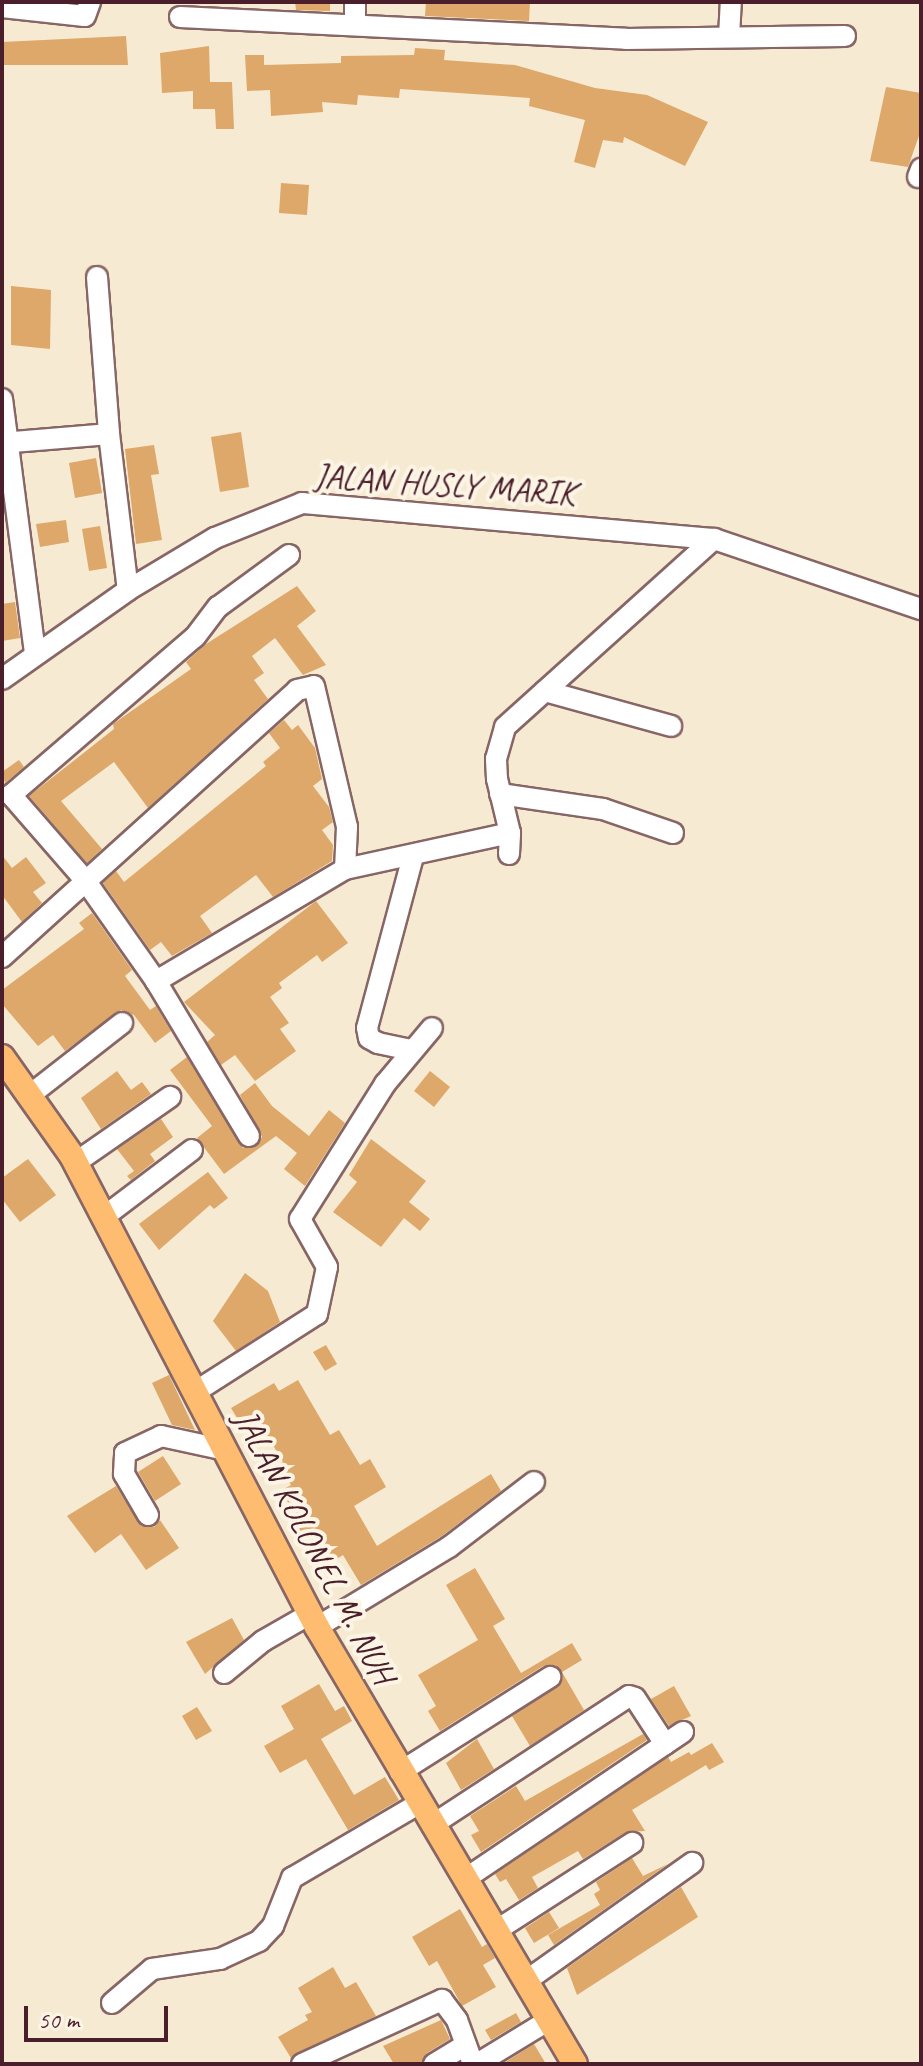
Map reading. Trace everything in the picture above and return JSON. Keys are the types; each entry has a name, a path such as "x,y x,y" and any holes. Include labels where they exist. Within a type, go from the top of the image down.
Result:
{"main road":[{"name":"JALAN KOLONEL M. NUH","path":"2,1057 75,1163 314,1620 418,1804 497,1930 575,2064"}],"street":[{"path":"2,7 85,16 90,2"},
{"path":"355,2 355,25"},
{"path":"729,37 731,2"},
{"path":"180,17 626,39 845,36"},
{"path":"97,277 109,434 128,590"},
{"path":"2,399 5,443 35,653"},
{"path":"5,443 109,434"},
{"name":"JALAN HUSLY MARIK","path":"2,679 128,590 215,538 302,503 714,539 921,609"},
{"path":"509,854 510,833 500,794 496,759 505,727 714,539"},
{"path":"249,1136 156,981 85,880 11,795 195,637 229,599 289,555"},
{"path":"2,957 85,880 308,685 322,700 339,784 348,835 345,869"},
{"path":"545,691 671,726"},
{"path":"500,794 603,809 673,833"},
{"path":"156,981 345,869 510,833"},
{"path":"411,1050 378,1043 369,1038 367,1028 413,856"},
{"path":"30,1095 122,1023"},
{"path":"195,1392 317,1314 327,1267 303,1231 307,1209 411,1050 432,1028"},
{"path":"75,1163 170,1097"},
{"path":"105,1216 192,1150"},
{"path":"148,1515 124,1474 125,1453 161,1436 225,1450"},
{"path":"224,1673 263,1641 314,1620 449,1547 534,1482"},
{"path":"400,1772 550,1677"},
{"path":"432,1825 629,1696 665,1744"},
{"path":"465,1879 683,1732"},
{"path":"112,2003 152,1969 220,1959 259,1941 273,1926 292,1878 418,1804"},
{"path":"497,1930 632,1843"},
{"path":"526,1981 692,1863"},
{"path":"302,2064 442,2000 449,2004 472,2058"},
{"path":"434,2064 472,2058 549,2020"}],"building":[{"path":"295,2 330,2 330,11 296,10"},
{"path":"426,2 530,2 529,21 425,16"},
{"path":"126,36 128,65 2,65 2,42"},
{"path":"209,46 210,82 232,82 234,129 216,129 215,109 193,109 193,91 162,93 160,53"},
{"path":"415,48 445,50 444,60 515,65 595,88 647,95 708,122 685,166 624,137 623,143 603,140 595,168 574,162 585,120 529,106 530,98 400,89 399,98 358,95 357,105 322,102 323,112 271,116 270,90 247,91 245,55 264,55 264,65 341,63 341,56 414,55"},
{"path":"886,87 921,93 921,130 908,167 870,161"},
{"path":"281,183 309,185 307,215 279,213"},
{"path":"11,286 51,290 50,349 11,345"},
{"path":"241,432 249,487 220,492 211,437"},
{"path":"154,445 159,474 151,475 162,540 136,544 125,449"},
{"path":"96,458 102,493 75,498 69,463"},
{"path":"66,520 69,542 40,547 36,524"},
{"path":"100,526 107,568 89,571 82,529"},
{"path":"297,586 316,611 297,626 326,665 303,675 275,638 252,656 264,673 254,680 268,699 148,808 114,762 61,801 102,849 87,863 29,796 114,729 113,724 191,669 186,662 206,644"},
{"path":"15,602 20,638 2,641 2,604"},
{"path":"284,720 292,730 298,725 315,748 322,779 313,786 329,807 333,822 322,830 333,845 332,861 273,897 256,875 200,916 212,933 172,956 161,942 150,950 103,883 116,871 124,882 266,766 263,762 280,748 269,733"},
{"path":"19,760 24,767 5,783 2,772"},
{"path":"2,855 12,868 26,857 46,883 33,892 42,903 22,922 2,895"},
{"path":"316,901 348,943 322,962 317,955 279,983 282,988 270,997 289,1023 280,1029 296,1051 255,1081 235,1055 221,1065 207,1042 215,1035 184,1002"},
{"path":"92,913 132,970 125,976 150,1010 156,1006 171,1031 155,1043 134,1015 121,1010 65,1051 53,1035 38,1046 2,1004 2,990 84,929 79,923"},
{"path":"187,1057 243,1148 255,1147 262,1137 240,1095 255,1083 272,1106 309,1136 329,1110 345,1123 305,1186 284,1169 297,1153 276,1136 224,1174 197,1138 212,1126 170,1070"},
{"path":"117,1071 131,1090 142,1082 151,1094 101,1129 81,1098"},
{"path":"430,1071 450,1087 434,1107 414,1091"},
{"path":"161,1119 173,1137 150,1154 155,1161 131,1180 127,1176 134,1171 117,1149"},
{"path":"371,1139 426,1181 409,1202 430,1219 420,1231 404,1218 381,1247 333,1212 357,1182 349,1175"},
{"path":"28,1159 56,1195 20,1222 2,1199 2,1178"},
{"path":"208,1172 228,1198 214,1209 210,1205 159,1250 139,1224"},
{"path":"245,1273 268,1291 280,1322 236,1351 213,1321"},
{"path":"326,1345 337,1364 325,1371 313,1352"},
{"path":"169,1375 195,1430 172,1425 152,1383"},
{"path":"298,1380 330,1435 339,1430 360,1465 370,1459 386,1487 354,1506 377,1546 491,1474 501,1491 442,1536 361,1585 343,1555 327,1565 306,1530 298,1535 290,1522 297,1517 281,1491 291,1485 279,1465 283,1462 258,1420 243,1428 231,1408 274,1383 279,1391"},
{"path":"163,1456 181,1484 155,1501 138,1472"},
{"path":"116,1486 141,1526 154,1527 160,1520 179,1548 146,1570 121,1534 95,1553 67,1516"},
{"path":"475,1568 505,1619 493,1626 521,1673 572,1643 582,1660 562,1672 584,1710 530,1746 512,1716 561,1684 561,1671 555,1665 543,1666 440,1731 428,1711 436,1706 418,1675 478,1640 446,1585"},
{"path":"232,1618 244,1640 205,1674 186,1642"},
{"path":"319,1684 335,1711 344,1706 352,1721 321,1739 354,1795 385,1777 399,1800 348,1830 306,1759 280,1773 264,1746 294,1729 281,1706"},
{"path":"674,1686 691,1716 669,1726 651,1699"},
{"path":"197,1707 212,1731 196,1740 182,1716"},
{"path":"643,1734 647,1740 481,1852 471,1835 479,1831 470,1816 516,1786 525,1801"},
{"path":"477,1739 494,1769 461,1790 446,1763"},
{"path":"712,1743 724,1762 709,1770 706,1765 632,1810 645,1831 626,1832 583,1859 578,1851 532,1877 538,1888 519,1900 506,1879 500,1882 495,1874 668,1757 671,1762"},
{"path":"632,1858 643,1876 668,1864 554,1945 548,1935 600,1905 594,1894 600,1890 596,1882"},
{"path":"681,1887 698,1917 577,1995 567,1968"},
{"path":"460,1909 482,1947 487,1944 495,1958 483,1965 496,1987 462,2006 437,1961 429,1966 412,1937"},
{"path":"549,1912 559,1928 534,1943 525,1928"},
{"path":"333,1967 345,1988 356,1982 376,2016 291,2058 278,2037 308,2020 305,2015 312,2012 298,1988"},
{"path":"516,2013 521,2022 491,2040 485,2030"},
{"path":"441,2020 450,2039 427,2053 421,2064 394,2064 383,2046"},
{"path":"534,2044 546,2064 504,2063"}]}
